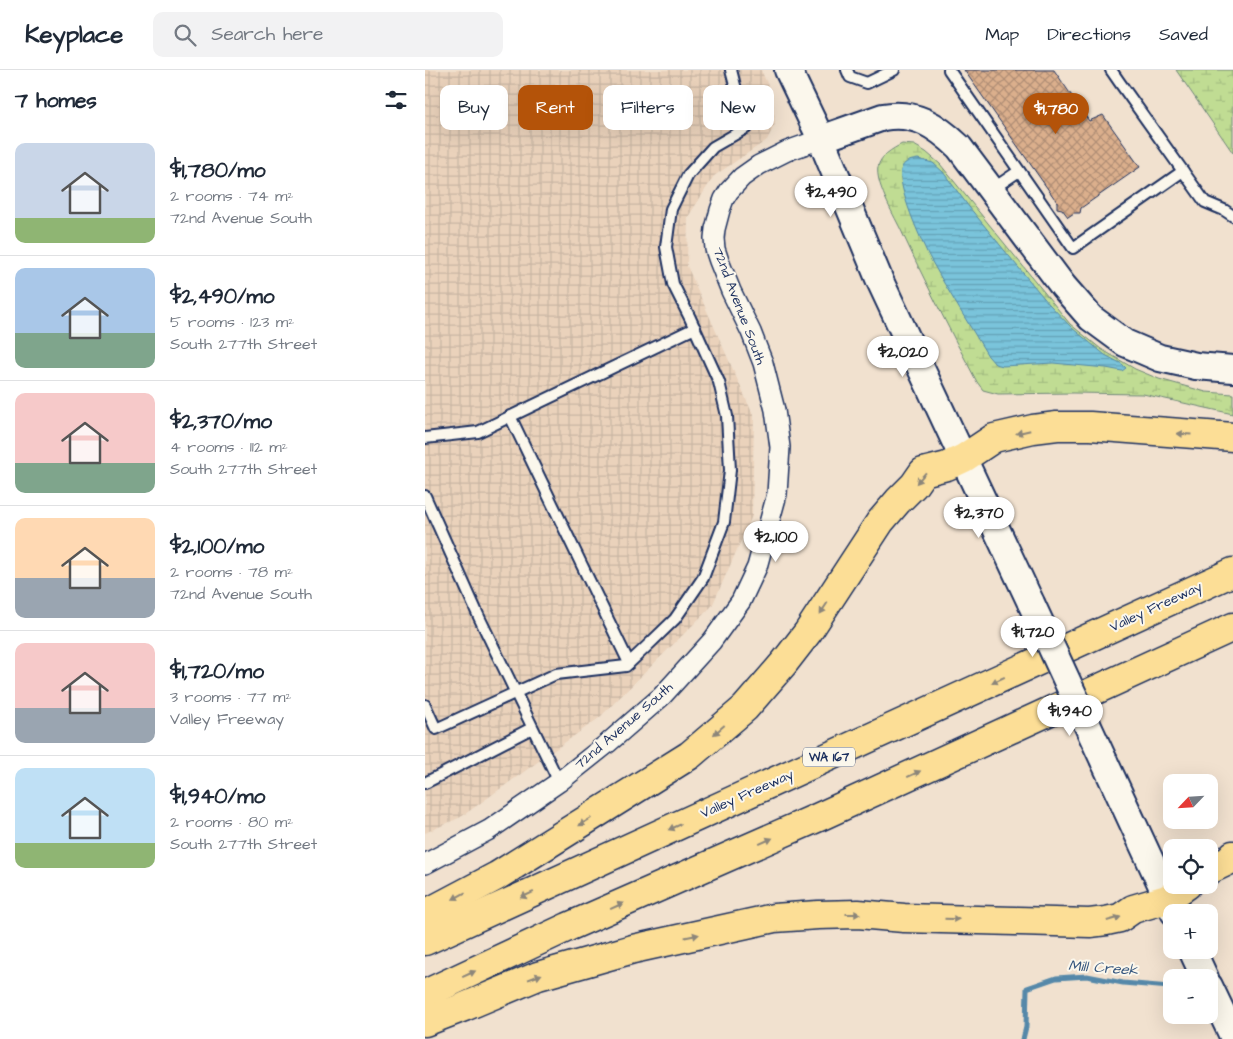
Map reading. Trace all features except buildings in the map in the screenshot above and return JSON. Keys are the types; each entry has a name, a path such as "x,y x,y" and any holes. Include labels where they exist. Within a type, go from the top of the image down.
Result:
{"highway":[{"path":"425,914 497,876 690,755 745,708 808,632 880,522 914,485 923,472 947,466 964,458 995,438 1033,429 1057,426 1090,426 1233,437"},
{"name":"Valley Freeway","path":"425,941 1233,572"},
{"path":"425,994 568,927 819,818 1233,627"},
{"path":"1218,866 1228,861 1233,855"},
{"path":"425,1022 538,976 633,948 774,918 858,914 904,918 1090,923 1120,918 1133,909 1176,899"}],"main road":[{"path":"788,70 821,139 880,281 964,458 1103,761 1176,899"},
{"name":"72nd Avenue South","path":"821,139 883,117 898,115 915,118 935,127 959,147 1063,286 1091,318 1125,343 1160,358 1196,366 1233,369"},
{"path":"1218,1005 1233,1036"}],"street":[{"name":"72nd Avenue South","path":"425,864 489,830 559,782 608,743 662,696 717,634 741,601 757,567 777,494 780,447 775,410 763,363 719,261 715,244 715,228 724,199 741,176 759,164 787,151 821,139"}],"lane":[{"path":"425,705 436,729 556,674 626,666 675,619 703,578 723,522 730,470 727,416 719,382 673,284 666,247 671,209 688,175 713,147 746,128 731,70"},
{"path":"847,70 850,77 867,83 894,70"},
{"path":"949,70 1073,248 1183,171"},
{"path":"1111,70 1119,84 1205,202 1233,216"},
{"path":"991,190 1019,171"},
{"path":"425,438 478,432 695,328"},
{"path":"511,416 629,663"},
{"path":"425,496 479,618 559,782"},
{"path":"425,783 532,728"}],"shaded area":[{"path":"425,70 761,70 768,85 703,85 703,130 772,130 767,140 714,176 688,217 687,266 754,417 752,516 712,606 599,718 461,817 425,833"}],"green space":[{"path":"1176,70 1233,70 1233,153"},
{"path":"902,144 914,145 940,164 1070,324 1101,349 1135,369 1159,379 1206,392 1233,394 1233,414 1143,394 998,394 983,390 937,305 889,207 879,181 878,167 881,159"}],"water":[{"path":"918,159 933,163 943,172 1018,267 1072,328 1105,355 1126,368 1122,371 1053,363 1003,366 995,364 988,356 931,260 910,214 902,186 902,167 909,161"}],"waterway":[{"name":"Mill Creek","path":"1023,1039 1026,1027 1027,988 1056,978 1087,976 1123,983 1163,986"}]}
